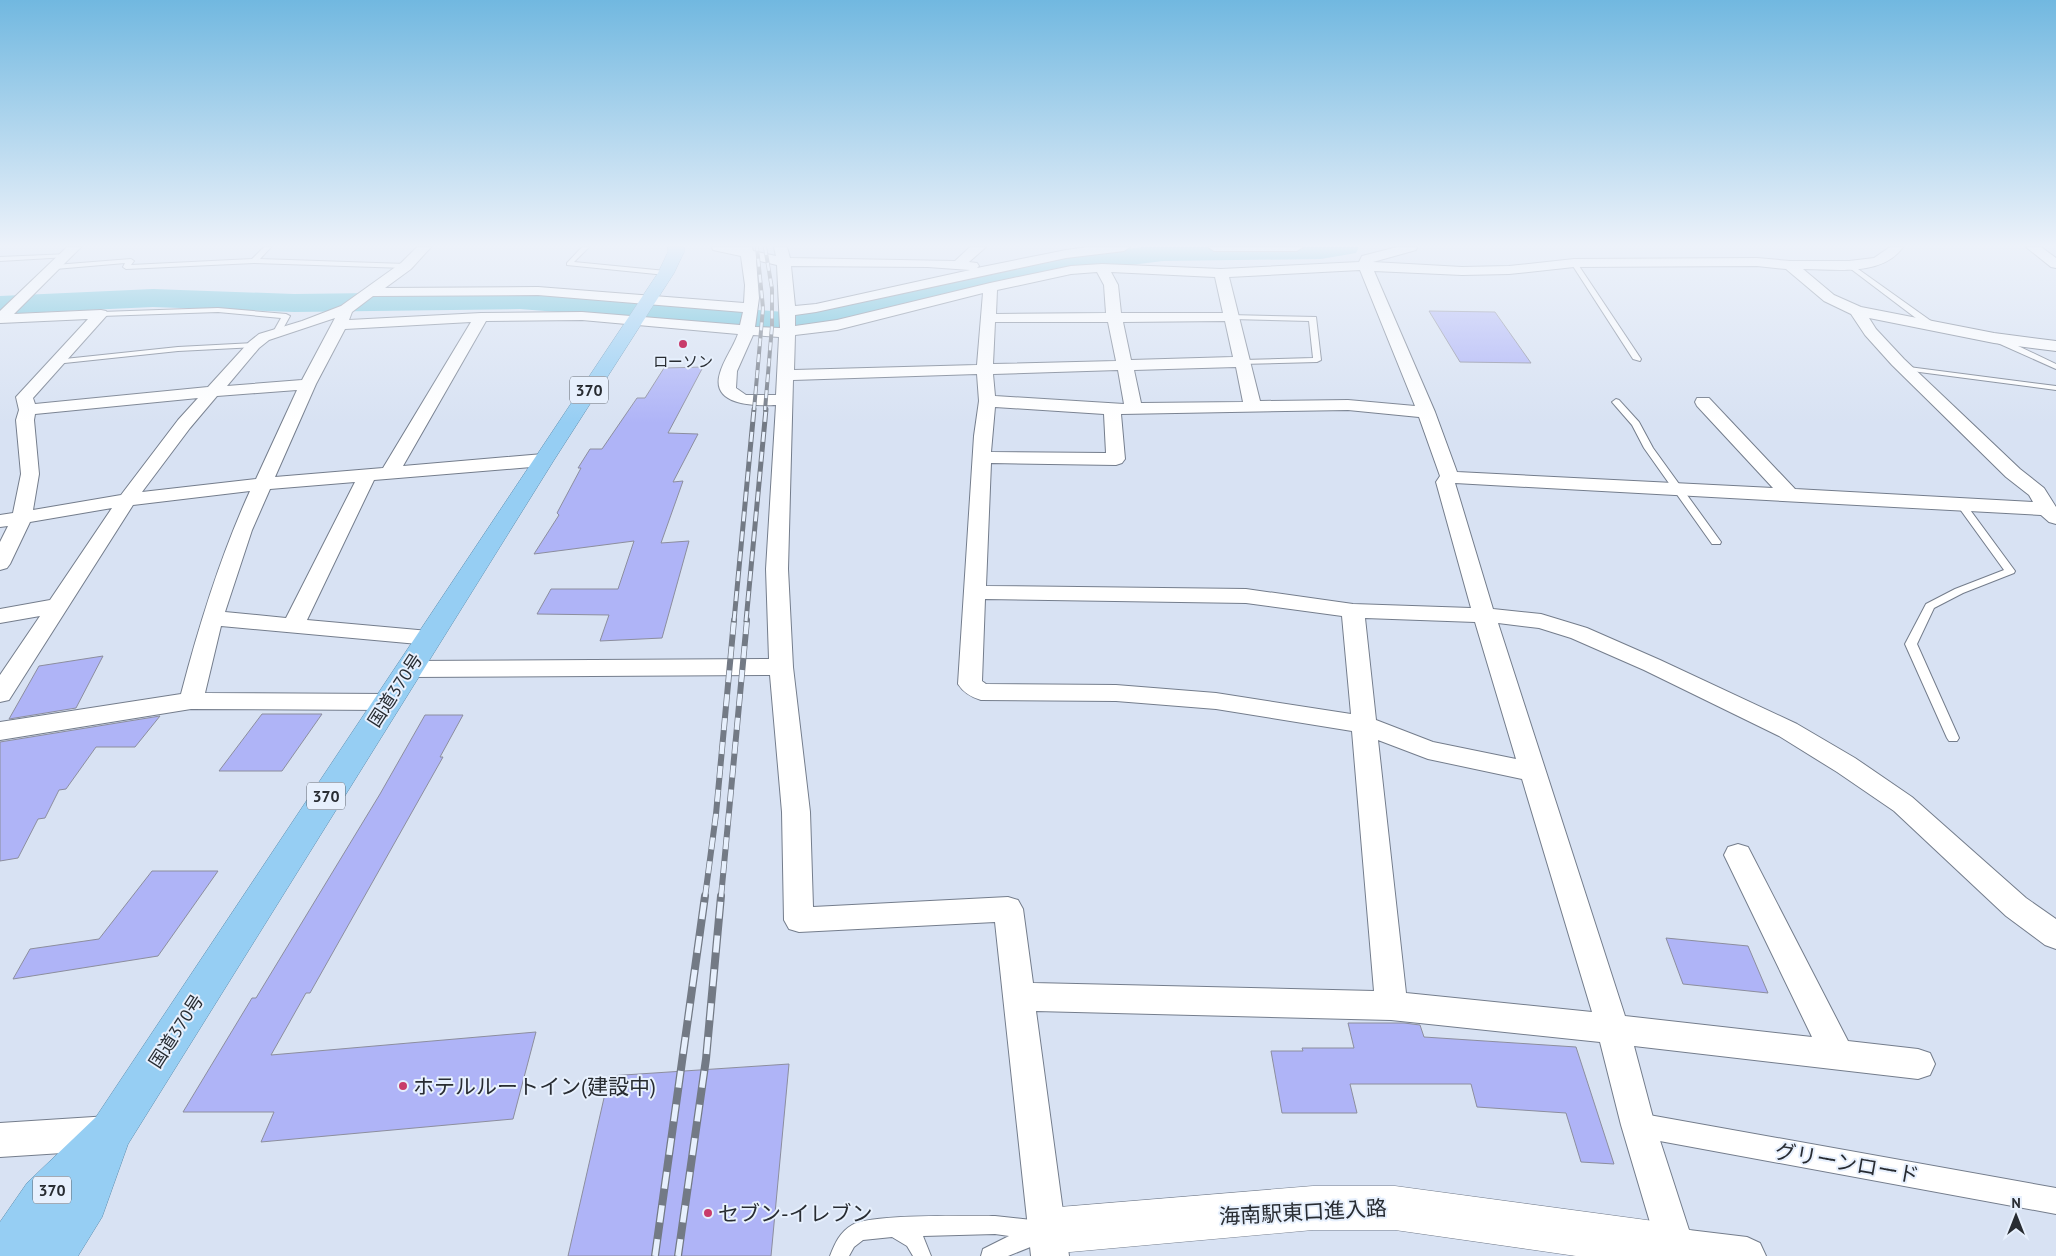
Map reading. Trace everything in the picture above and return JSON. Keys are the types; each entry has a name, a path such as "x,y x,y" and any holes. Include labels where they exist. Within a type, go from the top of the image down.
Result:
{"highway":[{"name":"国道370号","path":"4,1256 43,1199 111,1132 410,669 542,460 644,306"},
{"name":"国道370号","path":"51,1256 86,1201 111,1132"}],"street":[{"path":"1,318 14,306"},
{"path":"191,701 212,618 242,530 308,384 343,317 354,306"},
{"path":"617,306 641,310 749,320 837,325 915,306"},
{"path":"750,306 749,320 726,385 730,393 741,399 784,400"},
{"path":"786,306 786,375 777,569 781,668 796,812 799,920 1008,909 1049,1243"},
{"path":"787,321 816,308 827,306"},
{"path":"989,306 985,369 987,401 970,684 981,692 1116,693 1216,701 1362,724 1428,750 1533,772"},
{"path":"1113,306 1134,409"},
{"path":"1229,306 1254,406"},
{"path":"1381,306 1426,412 1450,477"},
{"path":"1845,306 1857,311 1883,317 1928,323 1994,338 2056,346"},
{"path":"0,694 127,500 184,424 254,345 264,337 343,317 582,316 641,310 749,320"},
{"path":"1857,311 1870,332 1904,368 2013,473 2049,503"},
{"path":"1,318 101,314"},
{"path":"0,564 22,517 30,474 25,420 28,410 24,397 54,362 101,314"},
{"path":"390,472 481,317"},
{"path":"988,318 1232,317"},
{"path":"786,375 1243,362"},
{"path":"28,410 308,384"},
{"path":"987,401 1112,409 1348,405 1426,412"},
{"path":"1703,402 1791,496"},
{"path":"983,457 1116,459 1112,409"},
{"path":"0,521 127,500 263,484 542,460"},
{"path":"293,626 368,474"},
{"path":"1747,1256 1677,1252 1638,1125 1613,1029 1484,615 1445,482 1450,477 1560,481 1962,505 2049,503"},
{"path":"976,592 1246,596 1353,611 1484,615 1540,621 1579,633 1652,665 1788,730 1846,765 1903,804 2016,906 2056,936"},
{"path":"0,616 56,606"},
{"path":"1353,611 1362,724 1391,1006"},
{"path":"212,618 429,638"},
{"path":"410,669 781,668"},
{"path":"0,731 191,701 387,702"},
{"path":"1738,855 1838,1055"},
{"path":"1020,997 1391,1006 1918,1064"},
{"name":"グリーンロード","path":"1638,1125 2056,1201"},
{"path":"0,1140 111,1132"},
{"name":"海南駅東口進入路","path":"1049,1243 1313,1208 1395,1208 1677,1252"}],"lane":[{"path":"1602,306 1637,359"},
{"path":"1904,306 1928,323"},
{"path":"101,314 218,310 286,316 276,334"},
{"path":"1232,317 1313,319 1317,360 1243,362"},
{"path":"1994,338 2056,367"},
{"path":"54,362 178,349 254,345"},
{"path":"1904,368 2056,388"},
{"path":"1616,402 1636,424 1649,448 1716,542"},
{"path":"1953,738 1911,644 1930,606 1958,591 2010,571 1962,505"},
{"path":"839,1256 847,1240 859,1231 891,1228 995,1225 1049,1243"},
{"path":"891,1228 911,1234 918,1243 922,1256"},
{"path":"990,1256 1009,1245 1049,1243"}],"building":[{"path":"1429,311 1495,312 1531,363 1460,362"},
{"path":"703,367 668,433 698,434 673,482 683,481 661,543 689,541 662,638 600,641 609,615 537,614 551,589 618,589 634,541 534,554 559,515 557,513 581,468 578,468 590,449 602,449 637,398 645,398 664,368"},
{"path":"103,656 76,708 9,719 39,666"},
{"path":"262,714 322,714 282,771 219,771"},
{"path":"425,715 463,715 440,757 443,757 310,993 306,993 271,1055 536,1032 513,1119 261,1142 274,1112 183,1112 252,998 256,998 380,794"},
{"path":"160,716 135,747 96,747 66,789 59,790 45,818 38,819 18,858 0,861 0,742"},
{"path":"152,871 218,871 158,956 13,979 30,949 99,939"},
{"path":"1666,938 1748,946 1768,993 1683,984"},
{"path":"1348,1023 1404,1023 1420,1025 1424,1037 1576,1047 1614,1164 1581,1162 1566,1113 1477,1107 1471,1084 1350,1084 1357,1113 1282,1113 1271,1051 1303,1051 1302,1048 1354,1048"},
{"path":"789,1064 771,1256 568,1256 609,1076"}],"waterway":[{"path":"591,306 797,322 830,318 877,306"}],"railway":[{"path":"754,410 763,306"},
{"path":"765,410 772,306"},
{"path":"734,621 754,409"},
{"path":"746,621 766,409"},
{"path":"705,897 716,814 734,620"},
{"path":"721,897 747,620"},
{"path":"655,1256 705,896"},
{"path":"678,1256 706,1059 721,896"}],"place":[{"name":"ローソン","path":"683,344"},
{"name":"ホテルルートイン(建設中)","path":"403,1086"},
{"name":"セブン-イレブン","path":"708,1213"}]}
